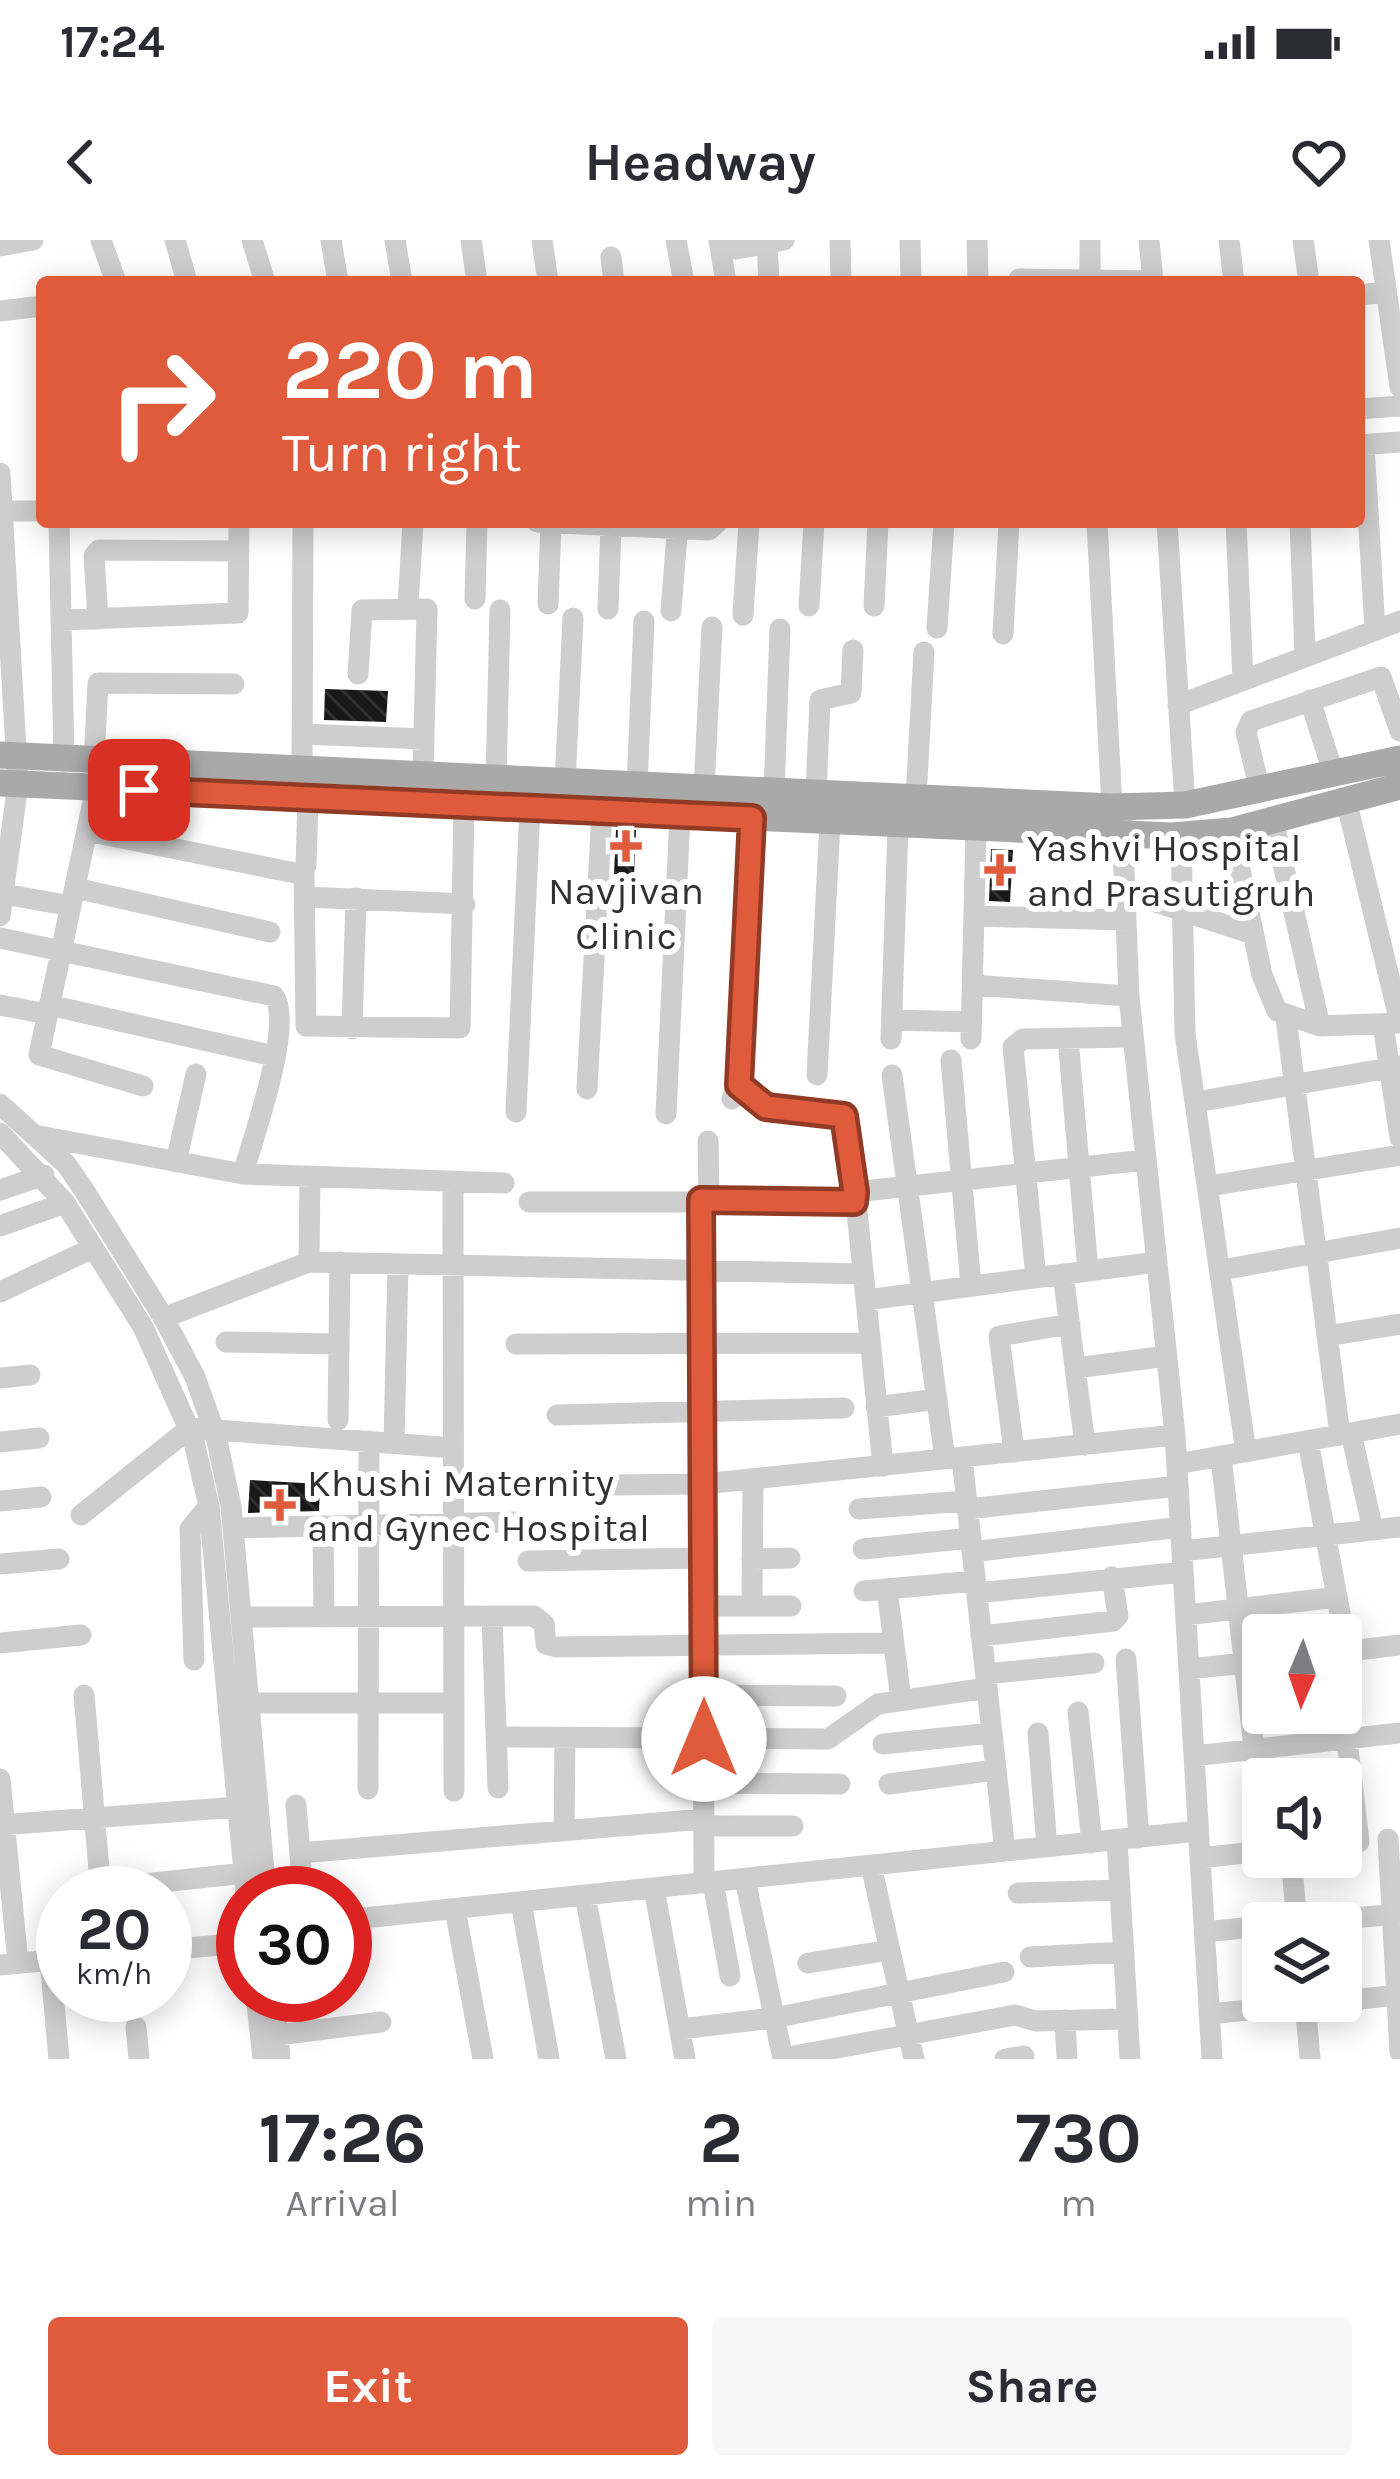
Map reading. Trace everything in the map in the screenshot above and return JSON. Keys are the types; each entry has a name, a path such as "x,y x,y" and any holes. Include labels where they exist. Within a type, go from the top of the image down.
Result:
{"main road":[{"path":"305,784 423,776 916,798 1118,817 1181,836 1232,831 1273,820 1400,759"},
{"path":"9,769 64,761 95,775"},
{"path":"9,769 305,784 464,805 976,829 1118,817 1260,791 1400,786"}],"street":[{"path":"0,246 34,240"},
{"path":"101,240 114,276"},
{"path":"175,240 185,276"},
{"path":"252,240 263,276"},
{"path":"331,240 337,276"},
{"path":"395,240 401,276"},
{"path":"471,240 476,276"},
{"path":"542,240 547,276"},
{"path":"676,240 683,276"},
{"path":"840,240 841,276"},
{"path":"910,240 910,276"},
{"path":"976,240 978,276"},
{"path":"1090,240 1090,276"},
{"path":"1149,240 1152,276"},
{"path":"1160,240 1163,276"},
{"path":"1229,240 1233,276"},
{"path":"1303,240 1308,276"},
{"path":"1379,240 1400,387"},
{"path":"730,243 776,242 770,276"},
{"path":"727,276 730,243"},
{"path":"730,243 738,276"},
{"path":"611,257 613,276"},
{"path":"1365,294 1386,292"},
{"path":"0,311 36,307"},
{"path":"1365,445 1396,442 1394,406"},
{"path":"0,473 9,769 2,905 73,897 270,932"},
{"path":"1365,485 1376,630"},
{"path":"1,511 36,511"},
{"path":"59,528 64,761"},
{"path":"62,620 238,613 238,528"},
{"path":"303,528 304,1021 312,1029 460,1028 464,805"},
{"path":"408,606 413,528"},
{"path":"476,598 477,528"},
{"path":"548,604 551,528"},
{"path":"608,608 611,528"},
{"path":"671,611 677,528"},
{"path":"743,615 749,528"},
{"path":"809,606 814,528"},
{"path":"874,606 878,528"},
{"path":"937,628 944,528"},
{"path":"1003,634 1009,528"},
{"path":"1097,528 1129,996 1178,1475 1212,2059"},
{"path":"1167,528 1185,805"},
{"path":"1236,528 1244,680"},
{"path":"1300,528 1306,656"},
{"path":"98,619 94,556 99,550 239,551"},
{"path":"60,556 94,556"},
{"path":"358,674 362,610 421,606 429,616 423,776"},
{"path":"496,779 500,610"},
{"path":"565,783 573,618"},
{"path":"1178,705 1400,620"},
{"path":"637,786 644,621"},
{"path":"704,789 712,627"},
{"path":"774,792 780,629"},
{"path":"816,793 820,700 851,693 853,650"},
{"path":"916,798 924,652"},
{"path":"1260,791 1247,724 1381,677 1400,731"},
{"path":"143,1086 41,1058 87,831 95,775 98,683 234,684"},
{"path":"1310,700 1340,788 1394,1023 1400,1138"},
{"path":"302,734 424,739"},
{"path":"516,1112 530,808"},
{"path":"587,1089 602,812"},
{"path":"666,1114 680,815"},
{"path":"752,818 735,1092 766,1107 844,1116 883,1466"},
{"path":"1273,820 1320,1026"},
{"path":"817,1076 830,822"},
{"path":"898,825 891,1030 972,1031 976,829"},
{"path":"87,831 304,872"},
{"path":"1232,831 1268,996 1286,1018 1328,1336 1346,1434 1373,1530"},
{"path":"1181,836 1185,1034 1246,1452"},
{"path":"1125,892 1253,934"},
{"path":"305,897 465,904"},
{"path":"352,1030 356,898"},
{"path":"974,916 1126,920"},
{"path":"0,938 274,995 280,1008 274,1056 243,1174"},
{"path":"973,986 1129,996"},
{"path":"0,1005 48,1010 274,1056"},
{"path":"1286,1018 1320,1026 1394,1023"},
{"path":"1036,1278 1012,1047 1023,1039 1133,1037"},
{"path":"1068,1038 1088,1271"},
{"path":"951,1060 971,1286"},
{"path":"1196,1102 1395,1067"},
{"path":"176,1162 196,1074"},
{"path":"892,1075 937,1399 967,1505 1005,1852"},
{"path":"0,1104 84,1190 195,1377 214,1430 234,1528 242,1617 238,1807 243,1866"},
{"path":"34,1135 243,1174 503,1183"},
{"path":"2,1136 44,1175 94,1248 143,1327 190,1428 209,1506 262,1866"},
{"path":"708,1141 702,1273 704,1822 709,1882 730,1976"},
{"path":"1209,1186 1400,1155"},
{"path":"529,1202 855,1197 904,1184 1146,1160"},
{"path":"0,1190 44,1175"},
{"path":"309,1262 310,1177"},
{"path":"453,1182 454,1791"},
{"path":"0,1226 65,1203"},
{"path":"1221,1270 1400,1238"},
{"path":"0,1292 94,1248"},
{"path":"163,1318 309,1262 863,1274"},
{"path":"338,1420 340,1262"},
{"path":"866,1300 1157,1262"},
{"path":"394,1443 398,1265"},
{"path":"1063,1274 1084,1444"},
{"path":"1014,1452 999,1336 1070,1324"},
{"path":"1328,1336 1400,1324"},
{"path":"226,1342 339,1344"},
{"path":"516,1345 870,1343"},
{"path":"1076,1368 1167,1356"},
{"path":"0,1378 30,1375"},
{"path":"877,1407 937,1399"},
{"path":"557,1414 844,1408"},
{"path":"859,1509 967,1505 1178,1475 1221,1456 1400,1424"},
{"path":"81,1515 190,1428 453,1448"},
{"path":"524,1486 703,1484 1175,1435"},
{"path":"0,1442 39,1438"},
{"path":"1308,1441 1339,1614"},
{"path":"368,1789 369,1442"},
{"path":"1221,1456 1242,1614"},
{"path":"752,1606 753,1479"},
{"path":"0,1501 41,1496"},
{"path":"194,1660 190,1529 209,1506"},
{"path":"234,1528 516,1522"},
{"path":"323,1527 324,1616"},
{"path":"863,1549 1180,1527"},
{"path":"902,1700 894,1643 876,1590 1112,1577 1235,1545 1400,1527"},
{"path":"0,1564 59,1558"},
{"path":"528,1561 703,1558"},
{"path":"752,1558 790,1558"},
{"path":"981,1636 1113,1622 1118,1616 1112,1577"},
{"path":"1186,1615 1337,1597"},
{"path":"703,1606 791,1606"},
{"path":"492,1616 498,1787"},
{"path":"242,1617 541,1618 550,1647 894,1643"},
{"path":"0,1643 81,1635"},
{"path":"1362,1650 1400,1646"},
{"path":"1126,1659 1128,1839 1120,1890 1130,2059"},
{"path":"496,1737 828,1739 867,1709 986,1681 1094,1663"},
{"path":"1189,1669 1242,1663"},
{"path":"704,1695 836,1696"},
{"path":"84,1696 98,1866"},
{"path":"240,1703 452,1703"},
{"path":"1078,1712 1092,1843"},
{"path":"883,1744 992,1732"},
{"path":"1038,1733 1047,1847"},
{"path":"1194,1756 1400,1733"},
{"path":"1256,1734 1257,1758"},
{"path":"1346,1734 1348,1758"},
{"path":"564,1831 565,1738"},
{"path":"889,1784 996,1770"},
{"path":"0,1779 9,1964"},
{"path":"704,1783 840,1784"},
{"path":"296,1805 301,1866"},
{"path":"3,1825 238,1807"},
{"path":"300,1852 704,1822 793,1826"},
{"path":"372,1917 1198,1832"},
{"path":"1362,1841 1394,1838 1400,2052"},
{"path":"1200,1858 1242,1853"},
{"path":"871,1865 914,2059"},
{"path":"745,1879 783,2059 1023,2014 1036,2021 1127,2018"},
{"path":"654,1888 685,2059"},
{"path":"1018,1893 1120,1890"},
{"path":"585,1895 616,2059"},
{"path":"520,1902 549,2059"},
{"path":"455,1909 483,2059"},
{"path":"1362,1917 1396,1914"},
{"path":"1204,1932 1242,1928"},
{"path":"808,1964 890,1950"},
{"path":"1030,1957 1124,1952"},
{"path":"680,2029 774,2018 1004,1972"},
{"path":"1362,1998 1398,1995"},
{"path":"1209,2014 1242,2010"},
{"path":"1065,2020 1067,2059"},
{"path":"58,2022 59,2059"},
{"path":"259,2022 262,2059"},
{"path":"277,2022 280,2059"},
{"path":"278,2035 381,2022"},
{"path":"1307,2022 1310,2059"},
{"path":"136,2027 139,2059"}],"building":[{"path":"325,689 388,691 386,722 324,720"},
{"path":"616,830 636,830 634,876 614,874"},
{"path":"991,849 1013,850 1010,902 989,901"},
{"path":"250,1480 320,1484 319,1511 248,1513"}],"place":[{"name":"Navjivan Clinic","path":"626,846"},
{"name":"Yashvi Hospital and Prasutigruh","path":"1000,870"},
{"name":"Khushi Maternity and Gynec Hospital","path":"280,1505"}],"route":[{"path":"139,790 752,818 739,1085 766,1107 844,1116 855,1192 854,1202 701,1200 704,1739"}]}
